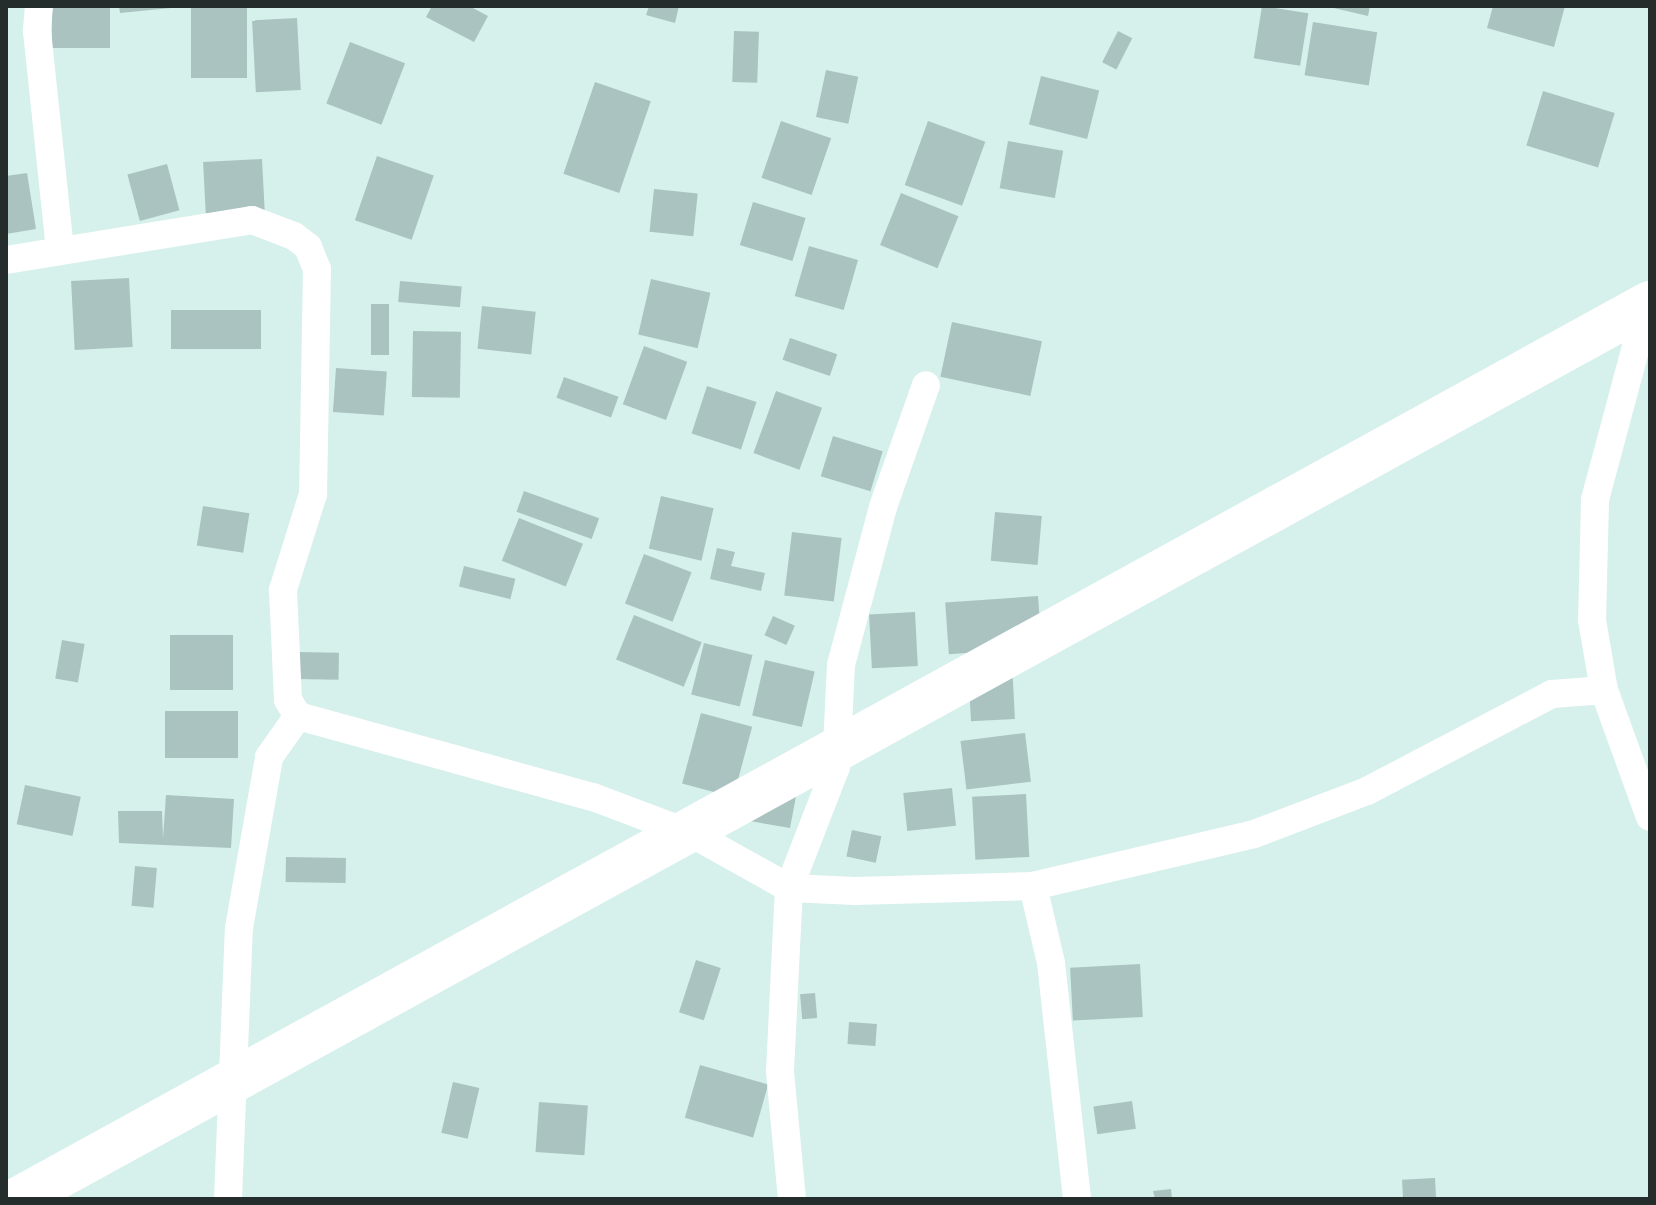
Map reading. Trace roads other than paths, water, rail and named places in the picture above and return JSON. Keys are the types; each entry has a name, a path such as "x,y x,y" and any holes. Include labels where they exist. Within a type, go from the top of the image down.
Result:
{"highway":[{"path":"18,1199 1650,303"}],"street":[{"path":"39,6 37,31 60,250"},
{"path":"6,260 252,220 274,225 308,247 317,269 313,494 283,590 288,700 298,716 593,797 696,836 789,888 855,891 1033,886 1254,834 1367,791 1552,694 1604,690"},
{"path":"1650,292 1595,500 1592,620 1604,690 1650,817"},
{"path":"792,1199 780,1071 789,888 836,767 841,665 883,507 926,385"},
{"path":"228,1199 239,928 269,757 298,716"},
{"path":"1033,886 1051,963 1077,1199"}]}
